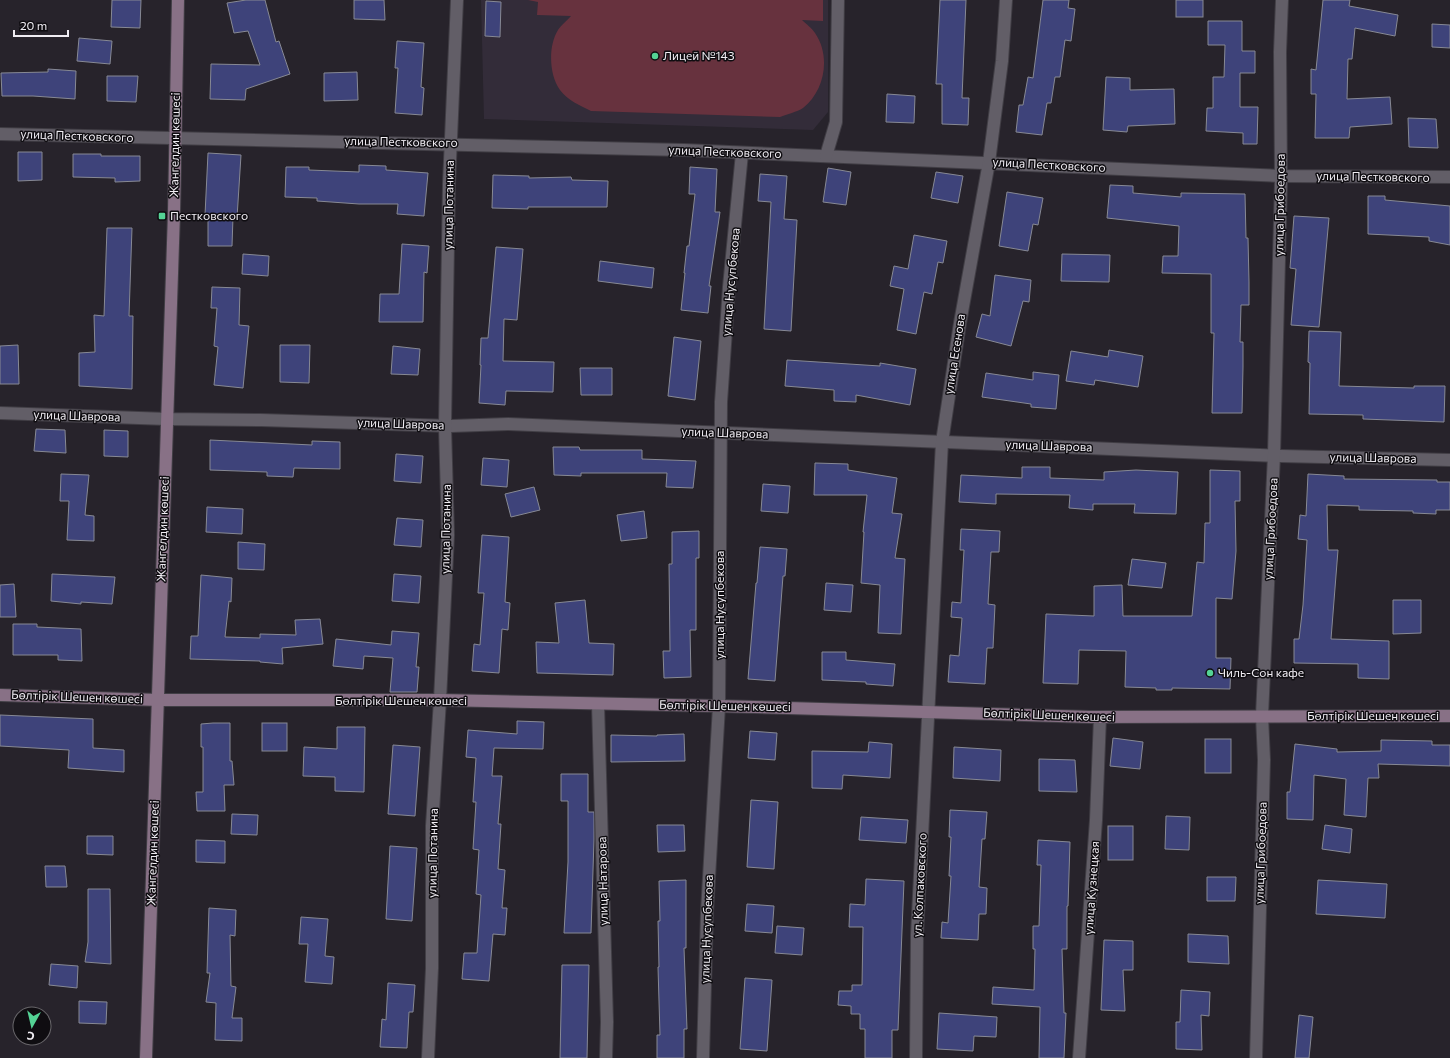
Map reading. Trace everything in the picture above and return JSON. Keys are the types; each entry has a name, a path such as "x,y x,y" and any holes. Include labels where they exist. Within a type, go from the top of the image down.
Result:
{"street":[{"name":"Жангелдин көшесі","path":"146,1058 159,700 178,0"},
{"name":"улица Потанина","path":"428,1058 432,968 432,826 448,535 446,426 451,143 457,0"},
{"path":"826,156 836,122 838,0"},
{"name":"улица Есенова","path":"928,711 942,442 960,322 989,162 1002,61 1006,0"},
{"name":"улица Грибоедова","path":"1256,1058 1264,760 1262,716 1274,455 1281,176 1280,52 1282,0"},
{"name":"улица Пестковского","path":"0,134 451,143 989,162 1281,176 1450,177"},
{"name":"улица Нусупбекова","path":"702,1058 707,912 719,706 720,433 729,287 742,153"},
{"name":"улица Шаврова","path":"0,413 446,426 508,424 1274,455 1450,460"},
{"name":"Бөлтірік Шешен көшесі","path":"0,695 159,700 440,700 928,711 1100,717 1450,716"},
{"name":"улица Натарова","path":"598,704 607,1022 606,1058"},
{"name":"ул. Kолпаковского","path":"916,1058 917,935 928,711"},
{"name":"улица Кузнецкая","path":"1080,1058 1096,820 1100,717"}],"shaded area":[{"name":"Лицей №143","path":"481,0 828,0 828,112 813,130 484,119"},
{"name":"Лицей №143","path":"528,0 823,0 823,21 802,20 811,28 820,42 824,62 821,83 810,101 803,108 780,117 591,111 563,94 556,84 552,69 551,52 555,37 559,28 571,16 537,15 538,2"}],"building":[{"path":"112,0 141,0 140,28 111,27"},
{"path":"246,0 265,0 276,42 279,41 290,74 246,89 245,100 210,99 211,64 260,65 248,31 234,33 227,3"},
{"path":"354,0 384,0 385,20 354,19"},
{"path":"940,0 966,0 962,98 969,98 968,125 942,124 942,84 936,84"},
{"path":"1043,0 1069,0 1068,8 1075,9 1071,41 1065,40 1060,77 1055,77 1051,103 1047,103 1042,135 1016,132 1019,105 1023,105 1028,77 1033,78"},
{"path":"1176,0 1203,0 1203,17 1176,17"},
{"path":"1323,0 1350,0 1349,6 1398,15 1395,36 1355,28 1352,59 1348,59 1347,99 1390,97 1392,124 1350,127 1349,138 1315,138 1316,94 1311,94 1311,69 1316,70"},
{"path":"486,1 501,2 500,37 485,36"},
{"path":"1208,21 1242,21 1242,51 1255,51 1255,73 1240,73 1240,107 1258,107 1257,144 1243,144 1243,133 1206,131 1207,108 1213,108 1213,77 1224,77 1225,45 1208,45"},
{"path":"1432,24 1450,25 1450,48 1432,47"},
{"path":"79,38 112,41 110,64 77,61"},
{"path":"397,41 424,43 421,87 424,88 422,115 395,113 398,68 395,68"},
{"path":"48,69 76,71 75,99 33,96 2,96 1,73 48,72"},
{"path":"357,72 358,100 324,101 324,73"},
{"path":"107,76 138,76 136,102 107,101"},
{"path":"1106,77 1130,78 1130,90 1174,89 1175,124 1128,126 1127,132 1103,130"},
{"path":"887,94 915,96 914,123 886,122"},
{"path":"1408,118 1436,119 1438,148 1409,147"},
{"path":"18,152 42,152 42,180 18,181"},
{"path":"208,153 241,155 237,218 233,217 232,246 208,246 208,215 205,215"},
{"path":"73,154 140,156 140,181 115,182 115,178 73,177"},
{"path":"359,165 386,166 386,170 428,173 424,216 397,214 398,204 359,204 317,201 317,198 285,197 286,167 309,167 309,170 359,172"},
{"path":"690,167 717,169 715,212 720,212 709,286 711,286 708,313 681,310 687,246 689,246 695,194 689,194"},
{"path":"828,168 851,172 846,205 823,202"},
{"path":"936,172 963,176 958,203 931,198"},
{"path":"760,174 787,176 784,219 797,220 791,331 764,329 771,202 758,201"},
{"path":"493,175 529,176 529,178 571,177 572,180 608,181 607,207 528,207 528,209 492,208"},
{"path":"1110,185 1133,186 1133,193 1181,197 1181,193 1245,194 1246,238 1248,238 1249,305 1241,305 1240,342 1243,342 1242,413 1212,413 1214,333 1211,333 1211,274 1162,273 1163,256 1178,256 1179,226 1107,218"},
{"path":"1007,192 1043,198 1038,225 1033,224 1028,251 999,246"},
{"path":"1368,196 1385,196 1385,200 1450,206 1450,245 1429,241 1429,237 1368,234"},
{"path":"1294,216 1329,218 1319,327 1291,325 1296,269 1290,268"},
{"path":"107,228 132,228 129,316 133,316 132,389 79,386 79,353 95,352 94,315 104,316"},
{"path":"914,235 947,241 943,263 938,262 932,294 924,292 916,334 897,330 904,289 890,286 894,266 908,269"},
{"path":"402,244 429,246 427,273 424,272 423,322 379,322 380,294 399,294"},
{"path":"496,247 523,249 517,320 504,319 503,361 554,362 553,392 506,391 505,405 479,403 481,338 488,338"},
{"path":"243,254 269,256 268,276 242,274"},
{"path":"1062,254 1110,255 1109,282 1061,281"},
{"path":"600,261 654,268 652,288 598,281"},
{"path":"995,275 1031,280 1029,302 1023,301 1011,346 976,337 982,314 990,316"},
{"path":"212,287 240,288 239,325 249,326 243,388 214,385 218,347 214,346 217,308 211,308"},
{"path":"1309,331 1341,332 1339,386 1414,388 1414,386 1445,386 1444,422 1363,419 1363,415 1309,414"},
{"path":"674,337 701,341 695,400 668,396"},
{"path":"18,345 19,384 0,384 0,346"},
{"path":"280,345 310,345 309,383 280,382"},
{"path":"393,346 420,349 418,375 391,374"},
{"path":"1109,350 1143,356 1138,387 1095,380 1094,385 1066,381 1071,351 1108,357"},
{"path":"787,360 880,366 880,363 916,369 910,405 856,395 856,402 834,401 834,390 785,386"},
{"path":"580,368 612,368 612,395 581,395"},
{"path":"1033,372 1059,375 1056,409 1031,407 1031,404 982,397 986,373 1033,380"},
{"path":"36,429 65,430 66,453 34,451"},
{"path":"104,430 128,431 128,457 104,456"},
{"path":"210,440 312,445 312,441 340,442 340,469 294,468 293,477 267,476 267,472 210,470"},
{"path":"553,447 579,447 580,450 642,450 642,459 696,461 693,488 666,487 667,473 581,473 581,476 554,475"},
{"path":"396,454 423,456 421,483 394,481"},
{"path":"483,458 509,460 507,487 481,485"},
{"path":"815,463 848,464 848,470 897,478 892,513 902,514 895,558 905,559 901,634 878,633 880,585 861,583 863,532 867,495 814,495"},
{"path":"1022,467 1050,467 1050,478 1104,480 1104,472 1136,470 1178,472 1176,514 1134,513 1135,504 1093,504 1093,510 1069,508 1070,495 996,494 996,504 959,502 961,475 1022,478"},
{"path":"1210,470 1240,471 1240,501 1235,501 1236,551 1232,599 1216,598 1216,658 1231,658 1230,689 1172,688 1172,690 1156,690 1156,688 1125,687 1126,651 1079,650 1078,684 1043,683 1046,614 1094,616 1094,586 1122,585 1123,616 1192,616 1197,562 1204,563 1205,523 1210,523"},
{"path":"61,474 89,475 85,515 94,516 94,541 67,540 69,501 60,501"},
{"path":"1308,474 1344,476 1344,479 1437,480 1437,482 1450,482 1450,510 1436,510 1436,514 1413,513 1413,511 1359,510 1359,506 1327,505 1328,550 1338,550 1331,639 1389,641 1389,679 1358,678 1358,664 1294,663 1294,639 1299,639 1303,605 1307,540 1298,539 1300,515 1306,516"},
{"path":"763,484 790,486 788,513 761,511"},
{"path":"534,487 540,510 511,517 505,494"},
{"path":"207,507 243,509 242,534 206,532"},
{"path":"644,511 647,538 621,541 617,515"},
{"path":"397,518 423,520 421,547 394,545"},
{"path":"961,529 1000,531 999,552 991,552 988,604 995,605 993,648 987,648 985,684 948,682 950,655 959,656 962,618 951,617 952,602 961,603 964,550 960,550"},
{"path":"699,531 699,558 696,558 696,630 690,630 691,677 664,678 663,651 670,651 669,564 672,564 672,532"},
{"path":"482,535 509,537 505,602 510,603 508,630 502,629 499,673 472,671 474,644 480,645 484,593 478,593"},
{"path":"238,542 265,544 264,570 238,569"},
{"path":"760,547 787,549 785,576 783,576 775,681 748,679"},
{"path":"1132,559 1166,563 1162,588 1128,585"},
{"path":"52,574 115,577 112,604 81,602 81,604 51,601"},
{"path":"394,574 421,576 419,603 392,601"},
{"path":"201,575 232,578 231,602 229,601 225,637 260,638 260,634 296,635 295,620 320,619 323,644 282,648 283,664 260,661 190,659 191,636 198,636"},
{"path":"826,583 853,585 851,612 824,610"},
{"path":"14,584 16,617 0,617 0,585"},
{"path":"585,600 589,643 614,644 613,675 537,673 536,642 559,643 555,603"},
{"path":"1393,600 1421,600 1421,633 1393,634"},
{"path":"13,624 37,624 37,627 81,629 82,661 58,660 58,655 13,655"},
{"path":"392,631 419,633 416,667 419,667 417,692 390,692 393,658 364,656 363,669 333,666 336,639 391,645"},
{"path":"822,652 846,652 846,660 895,664 893,686 866,684 866,682 822,680"},
{"path":"0,715 93,719 93,748 124,750 124,772 68,768 69,750 0,746"},
{"path":"517,721 544,722 543,749 494,748 492,776 502,776 498,824 501,824 498,869 505,870 502,908 507,908 505,935 493,934 489,981 462,979 464,953 477,953 481,895 476,894 479,850 473,849 476,802 473,802 476,758 466,757 468,730 517,734"},
{"path":"230,723 230,761 232,761 234,785 224,785 225,811 197,811 196,792 203,792 203,747 201,747 201,724"},
{"path":"262,723 287,723 287,751 262,751"},
{"path":"337,727 365,727 364,792 335,791 335,777 303,776 304,747 337,749"},
{"path":"750,731 777,733 775,760 748,758"},
{"path":"684,734 685,761 611,762 611,735 657,736"},
{"path":"1113,738 1143,742 1140,769 1110,766"},
{"path":"1205,739 1231,739 1231,773 1205,773"},
{"path":"1381,740 1432,741 1432,745 1450,745 1450,766 1378,764 1379,778 1368,778 1366,817 1344,815 1346,779 1314,775 1313,820 1287,819 1287,792 1290,792 1295,744 1337,749 1337,752 1381,751"},
{"path":"869,742 892,744 890,778 843,775 842,789 812,788 812,751 868,752"},
{"path":"393,745 420,747 415,816 388,814"},
{"path":"954,747 1001,750 1000,781 953,778"},
{"path":"1039,759 1075,760 1077,792 1039,791"},
{"path":"561,774 588,774 588,812 594,812 591,933 564,933 568,862 568,801 561,801"},
{"path":"751,800 778,802 774,869 747,867"},
{"path":"950,810 987,812 985,839 982,839 979,887 987,888 986,914 979,914 978,940 941,938 942,922 948,923 951,876 949,876 951,837 949,837"},
{"path":"232,814 258,815 257,835 231,834"},
{"path":"1166,816 1190,817 1189,850 1165,849"},
{"path":"861,817 908,820 906,843 859,840"},
{"path":"657,825 684,825 685,851 658,852"},
{"path":"1325,825 1352,829 1350,853 1322,849"},
{"path":"1108,826 1133,826 1133,860 1108,860"},
{"path":"87,836 113,836 113,855 87,854"},
{"path":"196,840 225,841 225,863 196,862"},
{"path":"1038,840 1070,842 1067,906 1067,949 1062,949 1064,1013 1066,1013 1064,1058 1039,1058 1040,1007 992,1004 993,987 1034,990 1035,949 1033,949 1033,926 1039,926 1041,865 1037,865"},
{"path":"390,846 417,848 412,921 386,919"},
{"path":"45,866 65,866 67,887 46,887"},
{"path":"1207,877 1236,877 1235,901 1207,901"},
{"path":"866,879 904,881 898,1030 892,1030 892,1058 865,1058 865,1029 860,1029 860,1014 851,1014 851,1006 838,1005 839,991 852,991 852,985 862,985 863,927 849,927 850,904 865,905"},
{"path":"686,880 686,948 684,948 687,1029 684,1029 684,1058 657,1058 657,1035 660,1035 658,967 658,921 660,921 659,881"},
{"path":"1318,880 1387,884 1385,918 1316,914"},
{"path":"88,889 110,889 111,964 85,962 88,942"},
{"path":"747,904 774,906 772,933 745,931"},
{"path":"209,908 236,910 235,936 230,935 231,986 236,987 232,1018 242,1018 242,1041 215,1040 216,1003 206,1002 210,973 207,973"},
{"path":"301,917 328,919 325,956 334,957 332,984 305,982 308,944 299,944"},
{"path":"777,926 804,928 802,955 775,953"},
{"path":"1188,934 1228,936 1229,964 1188,962"},
{"path":"1104,940 1133,941 1133,970 1123,970 1125,1011 1101,1010"},
{"path":"51,964 78,966 77,988 49,985"},
{"path":"562,965 589,965 587,1058 560,1058"},
{"path":"745,978 772,980 767,1051 740,1049"},
{"path":"388,983 415,985 413,1012 409,1012 407,1048 380,1047 382,1019 386,1020"},
{"path":"1181,990 1210,992 1209,1016 1201,1015 1202,1050 1176,1049 1176,1022 1180,1022"},
{"path":"79,1001 107,1002 106,1024 79,1023"},
{"path":"939,1013 997,1017 996,1037 974,1036 973,1051 937,1049"},
{"path":"1299,1015 1313,1017 1309,1058 1295,1058"}],"place":[{"name":"Лицей №143","path":"655,56"},
{"name":"Пестковского","path":"162,216"},
{"name":"Чиль-Сон кафе","path":"1210,673"}]}
